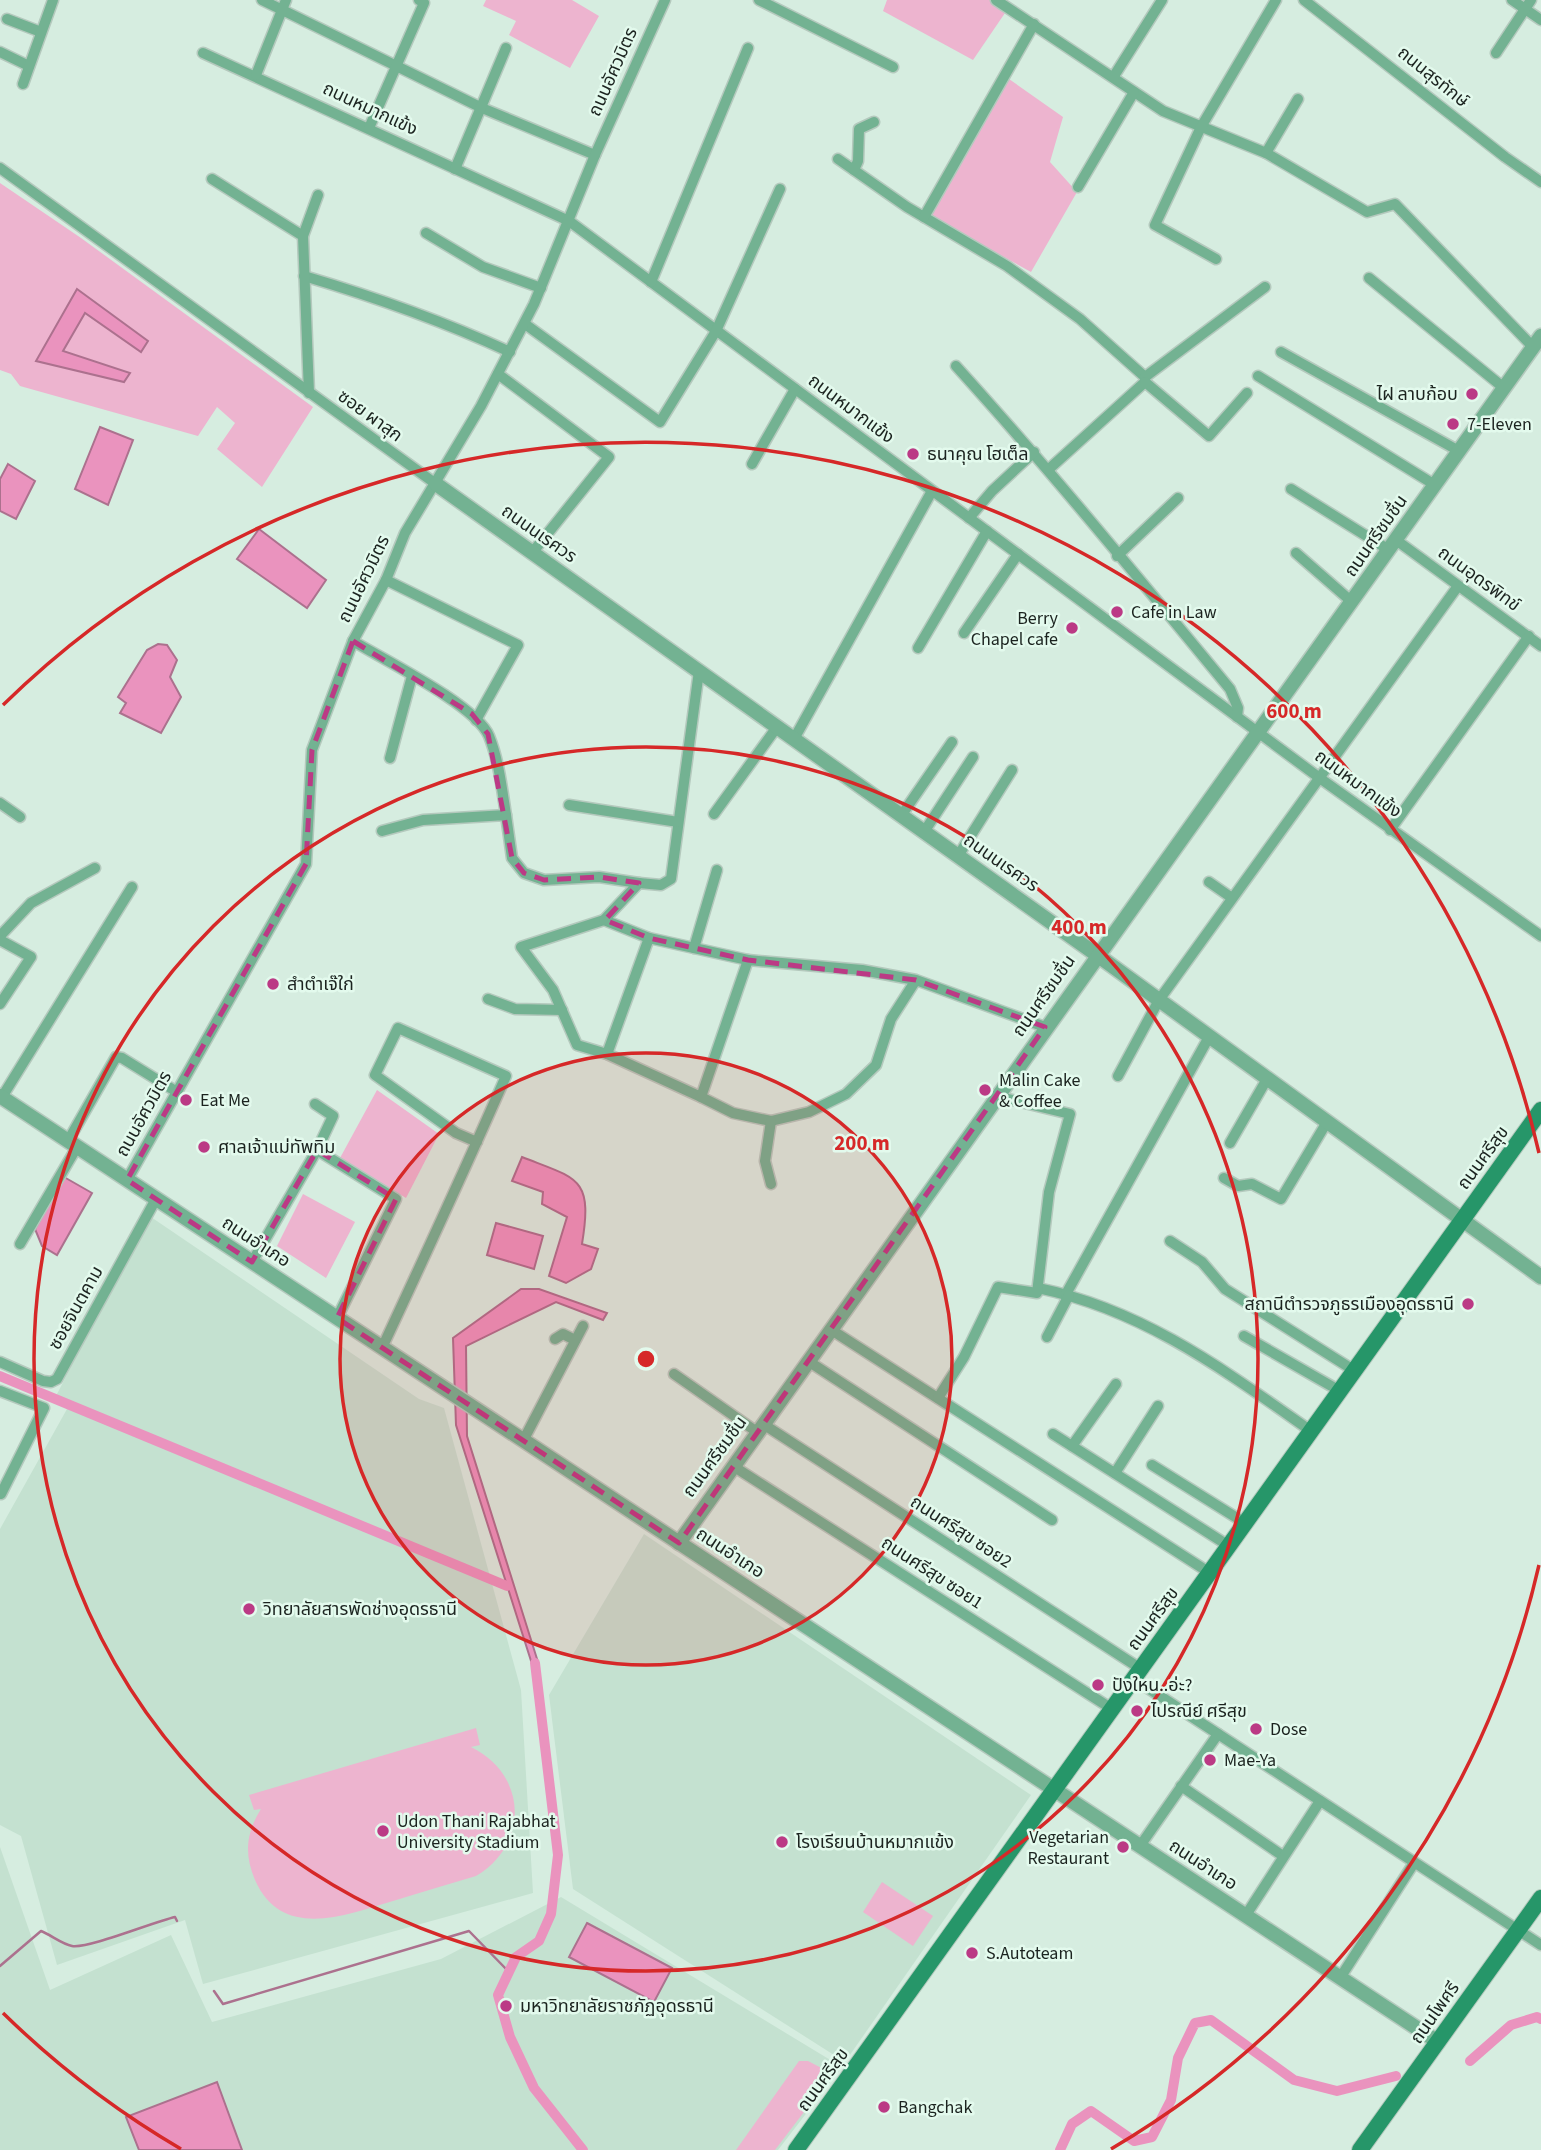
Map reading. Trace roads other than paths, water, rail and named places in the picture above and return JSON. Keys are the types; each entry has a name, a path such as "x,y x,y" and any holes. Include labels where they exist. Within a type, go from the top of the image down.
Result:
{"main road":[{"name":"ถนนศรีสุข","path":"796,2150 1541,1110"},
{"name":"ถนนโพศรี","path":"1360,2150 1541,1898"}],"street":[{"path":"23,83 53,0"},
{"path":"262,0 284,5 482,108 594,155"},
{"name":"ถนนอัศวมิตร","path":"127,1180 306,864 313,750 353,641 386,580 405,533 436,484 524,324 569,221 594,155 664,0"},
{"path":"759,0 893,67"},
{"path":"1114,76 1162,0"},
{"path":"1216,259 1154,225 1201,127 1276,0"},
{"name":"ถนนสุรทักษ์","path":"1304,0 1539,177"},
{"path":"1512,0 1528,4 1541,20"},
{"path":"369,128 423,1"},
{"path":"1001,1 1163,111 1266,153 1367,212 1395,204 1537,342"},
{"path":"1496,53 1528,4"},
{"path":"256,75 284,5"},
{"path":"7,19 41,32"},
{"path":"924,217 1034,24"},
{"path":"455,169 506,48"},
{"path":"651,282 748,48"},
{"path":"0,52 29,66"},
{"name":"ถนนหมากแข้ง","path":"203,53 256,75 569,221 1390,830 1541,936"},
{"path":"1078,187 1134,92"},
{"path":"1266,153 1298,99"},
{"path":"854,170 858,161 859,129 874,122"},
{"path":"838,159 924,217 1007,266 1069,311 1209,436 1247,393"},
{"name":"ซอย ผาสุก","path":"0,168 436,484"},
{"path":"212,179 303,236"},
{"path":"524,324 660,422 716,331 780,189"},
{"path":"309,393 303,236 318,195"},
{"path":"426,233 483,267 541,288"},
{"path":"304,276 385,300 449,324 510,352"},
{"path":"1369,278 1504,388"},
{"path":"1049,469 1145,379 1265,287"},
{"name":"ถนนศรีชมชื่น","path":"678,1543 1537,342"},
{"path":"1281,352 1459,451"},
{"path":"956,366 1049,469 1117,556 1230,689 1238,708 1237,716"},
{"path":"498,374 608,457 532,553"},
{"path":"1258,376 1435,485"},
{"path":"752,464 795,389"},
{"path":"969,518 992,491 1034,453"},
{"name":"ถนนนเรศวร","path":"436,484 1097,955 1541,1278"},
{"name":"ถนนอุดรพิทข์","path":"1291,489 1392,545 1458,586 1541,646"},
{"path":"794,739 932,491"},
{"path":"1117,556 1178,498"},
{"path":"918,648 987,531"},
{"path":"1296,553 1352,602"},
{"path":"964,633 1018,554"},
{"path":"386,580 518,645 477,720"},
{"path":"1118,1076 1159,1000 1458,586"},
{"path":"1390,830 1528,636"},
{"path":"353,641 412,676 477,720 488,734 499,771 512,858 524,873 544,880 599,877 661,885 671,879 699,671"},
{"path":"390,758 412,676"},
{"path":"714,814 777,727"},
{"path":"901,816 952,742"},
{"path":"924,832 973,757"},
{"path":"958,856 1012,770"},
{"path":"0,803 20,817"},
{"path":"569,805 678,822"},
{"path":"382,831 422,820 506,815"},
{"path":"0,1003 31,957 0,938 31,903 94,868"},
{"path":"694,948 717,870"},
{"path":"1209,882 1232,898"},
{"path":"639,883 604,920 521,947 553,990 577,1045 607,1054 733,1113 771,1121 809,1112 846,1094 876,1065 891,1019 916,980"},
{"path":"1,1097 132,887"},
{"path":"604,920 649,938 748,960 862,970 916,980 1045,1027"},
{"path":"607,1054 649,938"},
{"path":"701,1097 748,960"},
{"path":"488,999 515,1009 562,1010"},
{"path":"382,1348 477,1142 506,1076 398,1028 375,1075 456,1133 477,1142"},
{"path":"1047,1337 1209,1037"},
{"path":"20,1244 116,1057 122,1058 177,1092"},
{"path":"1230,1143 1267,1079"},
{"path":"938,1398 964,1357 998,1287 1037,1293 1038,1288 1049,1192 1070,1114 996,1096"},
{"name":"ถนนอำเภอ","path":"1,1097 1438,2042"},
{"path":"252,1262 317,1150 333,1116 315,1104"},
{"path":"771,1121 765,1161 771,1184"},
{"path":"1224,1178 1238,1186 1252,1184 1281,1199 1327,1122"},
{"path":"317,1150 396,1199 338,1318"},
{"name":"ซอยจินตคาม","path":"0,1362 43,1381 51,1382 57,1379 156,1199"},
{"path":"1170,1241 1202,1262 1225,1289 1354,1370"},
{"path":"1038,1288 1068,1294 1117,1310 1183,1344 1311,1431"},
{"path":"523,1441 583,1326"},
{"path":"831,1329 1210,1573"},
{"path":"555,1339 563,1334 575,1340"},
{"path":"1244,1336 1340,1391"},
{"path":"807,1361 1052,1520"},
{"name":"ถนนศรีสุข ซอย2","path":"674,1374 1137,1674 1218,1734 1541,1945"},
{"path":"1072,1446 1116,1384"},
{"path":"0,1391 44,1408 1,1494"},
{"path":"1115,1474 1158,1406"},
{"path":"1053,1434 1229,1546"},
{"path":"1152,1465 1245,1523"},
{"name":"ถนนศรีสุข ซอย1","path":"733,1466 1112,1709"},
{"path":"1140,1846 1218,1734"},
{"path":"1181,1786 1283,1856"},
{"path":"1246,1915 1320,1801"},
{"path":"1340,1978 1414,1863"}],"waterway":[{"path":"0,1376 507,1586"},
{"path":"535,1663 558,1855 551,1914 539,1941 516,1957 498,1995 510,2037 534,2088 583,2150"},
{"path":"0,1966 41,1931 68,1945 80,1946 175,1917 177,1921"},
{"path":"214,1991 223,2004 469,1931 509,1972"},
{"path":"1470,2061 1511,2025 1537,2017 1541,2019"},
{"path":"1060,2150 1072,2124 1091,2111 1134,2141 1152,2137 1171,2100 1178,2058 1195,2023 1211,2020 1294,2080 1337,2091 1396,2076"}],"place":[{"name":"ไฝ ลาบก้อบ","path":"1472,394"},
{"name":"7-Eleven","path":"1453,424"},
{"name":"ธนาคุณ โฮเต็ล","path":"913,454"},
{"name":"Cafe in Law","path":"1117,612"},
{"name":"Berry Chapel cafe","path":"1072,628"},
{"name":"สำตำเจ๊ใก่","path":"273,984"},
{"name":"Malin Cake & Coffee","path":"985,1090"},
{"name":"Eat Me","path":"186,1100"},
{"name":"ศาลเจ้าแม่ทัพทิม","path":"204,1147"},
{"name":"สถานีตำรวจภูธรเมืองอุดรธานี","path":"1468,1304"},
{"name":"วิทยาลัยสารพัดช่างอุดรธานี","path":"249,1609"},
{"name":"ปังใหน..อ่ะ?","path":"1098,1685"},
{"name":"ไปรณีย์ ศรีสุข","path":"1137,1711"},
{"name":"Dose","path":"1256,1729"},
{"name":"Mae-Ya","path":"1210,1760"},
{"name":"Udon Thani Rajabhat University Stadium","path":"383,1831"},
{"name":"โรงเรียนบ้านหมากแข้ง","path":"782,1842"},
{"name":"Vegetarian Restaurant","path":"1123,1847"},
{"name":"S.Autoteam","path":"972,1953"},
{"name":"มหาวิทยาลัยราชภัฏอุดรธานี","path":"506,2006"},
{"name":"Bangchak","path":"884,2107"}]}
